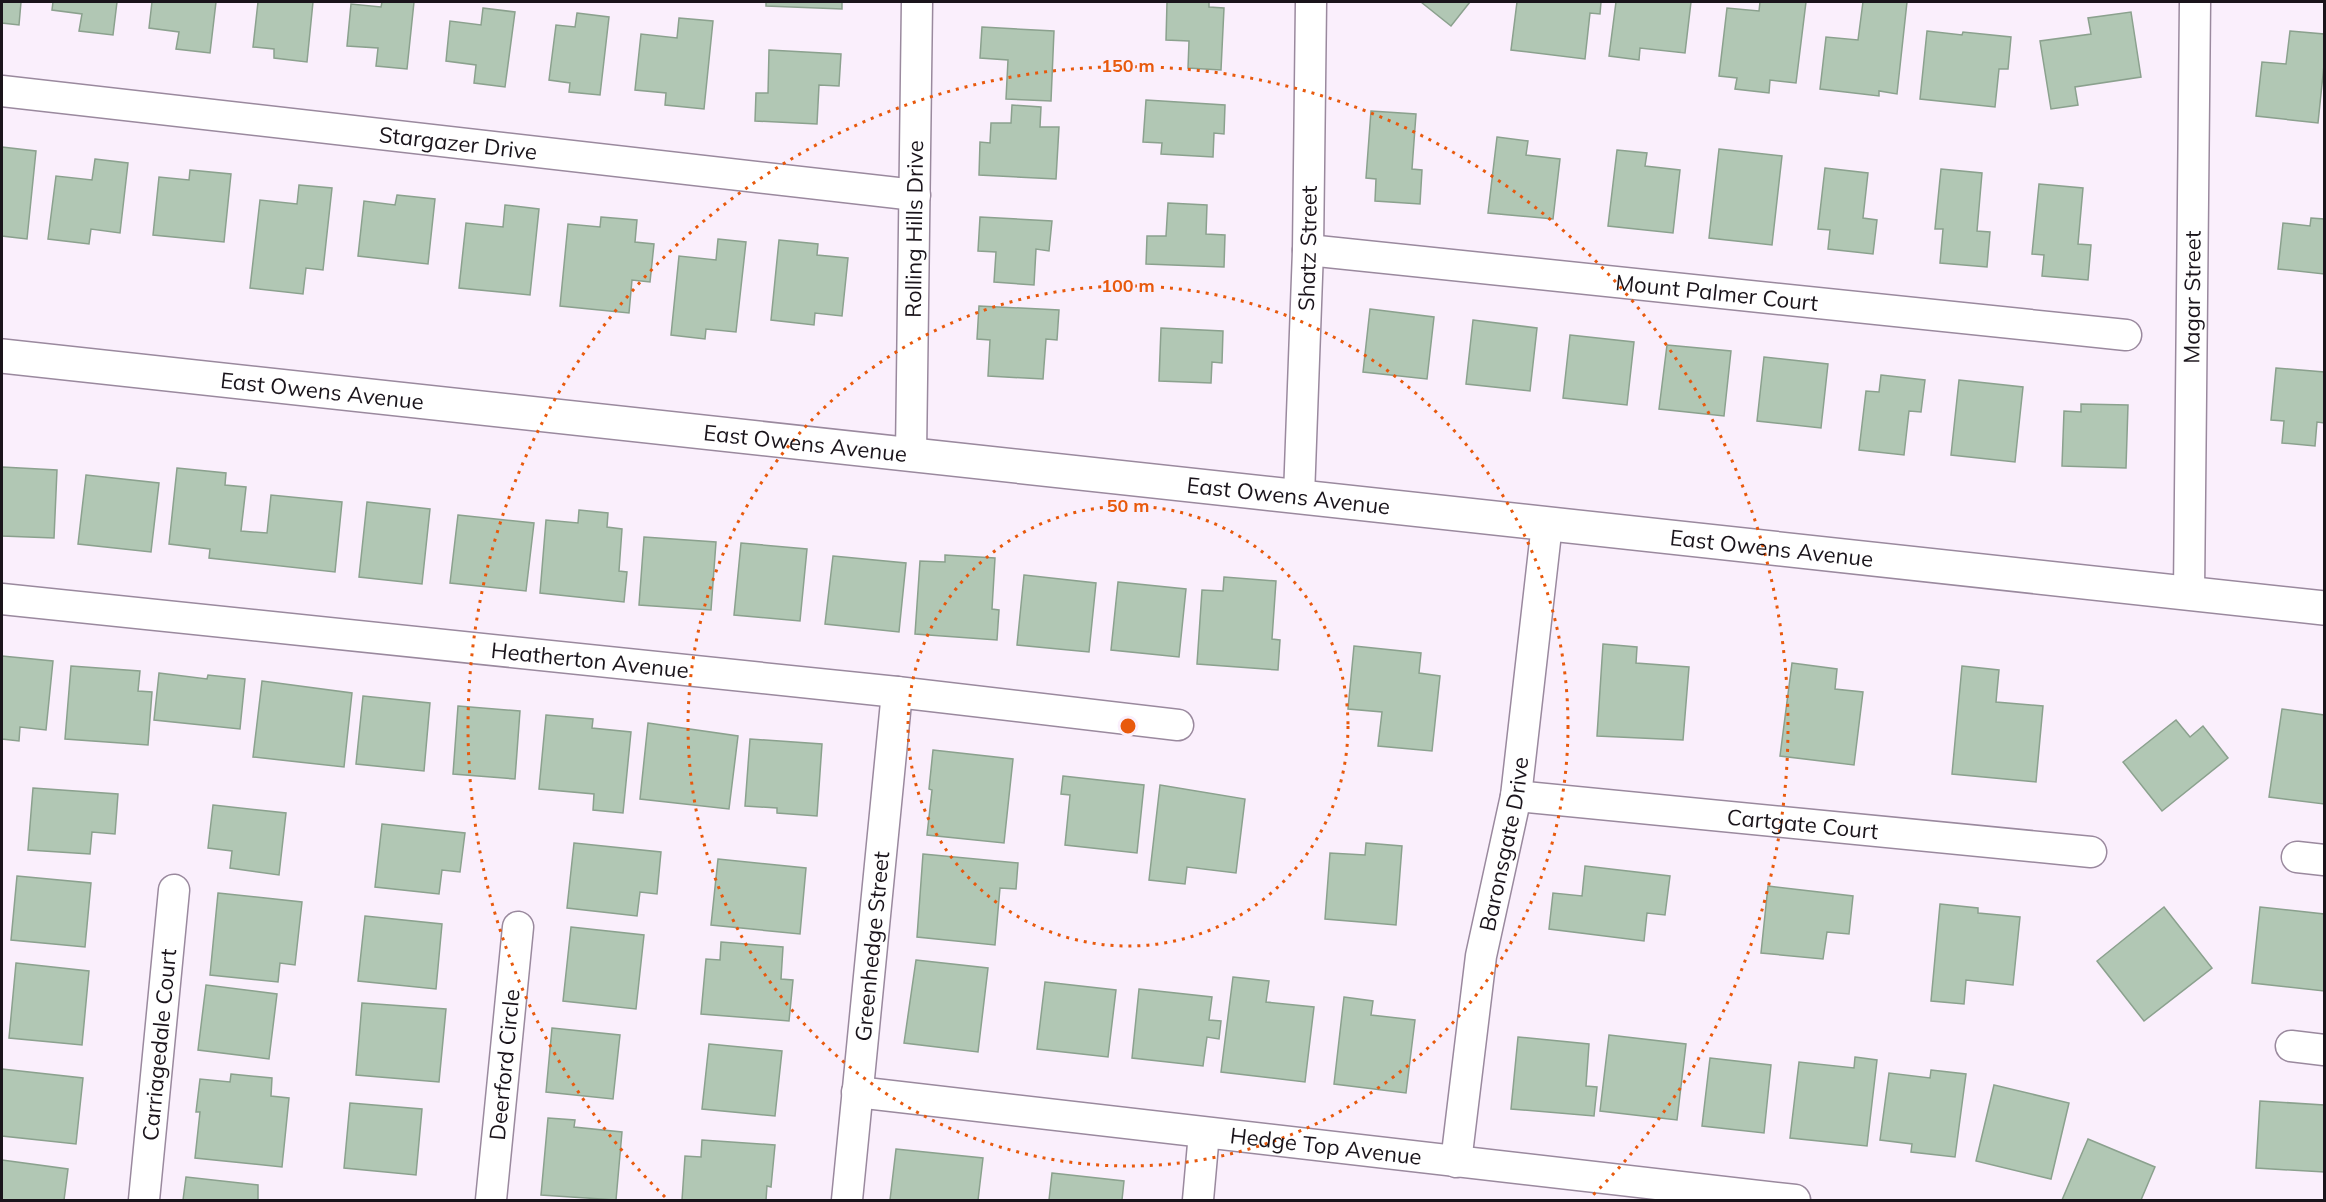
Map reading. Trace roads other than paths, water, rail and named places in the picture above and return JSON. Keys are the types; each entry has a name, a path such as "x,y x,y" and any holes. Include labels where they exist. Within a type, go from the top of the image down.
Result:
{"main road":[{"name":"East Owens Avenue","path":"2,356 2325,608"}],"street":[{"name":"Rolling Hills Drive","path":"911,455 916,2"},
{"name":"Shatz Street","path":"1299,496 1308,250 1311,2"},
{"name":"Magar Street","path":"2189,593 2195,2"},
{"name":"Stargazer Drive","path":"2,91 915,195"},
{"name":"Mount Palmer Court","path":"1308,250 2126,334"},
{"name":"Baronsgate Drive","path":"1456,1162 1481,956 1516,796 1547,524"},
{"name":"Heatherton Avenue","path":"2,599 897,692 1178,725"},
{"name":"Greenhedge Street","path":"847,1200 897,692"},
{"name":"Cartgate Court","path":"1516,796 2091,852"},
{"name":"Carriagedale Court","path":"144,1200 174,890"},
{"name":"Deerford Circle","path":"491,1200 518,927"},
{"path":"2291,1046 2325,1050"},
{"name":"Hedge Top Avenue","path":"857,1092 1795,1200"},
{"path":"1198,1200 1204,1133"}]}
